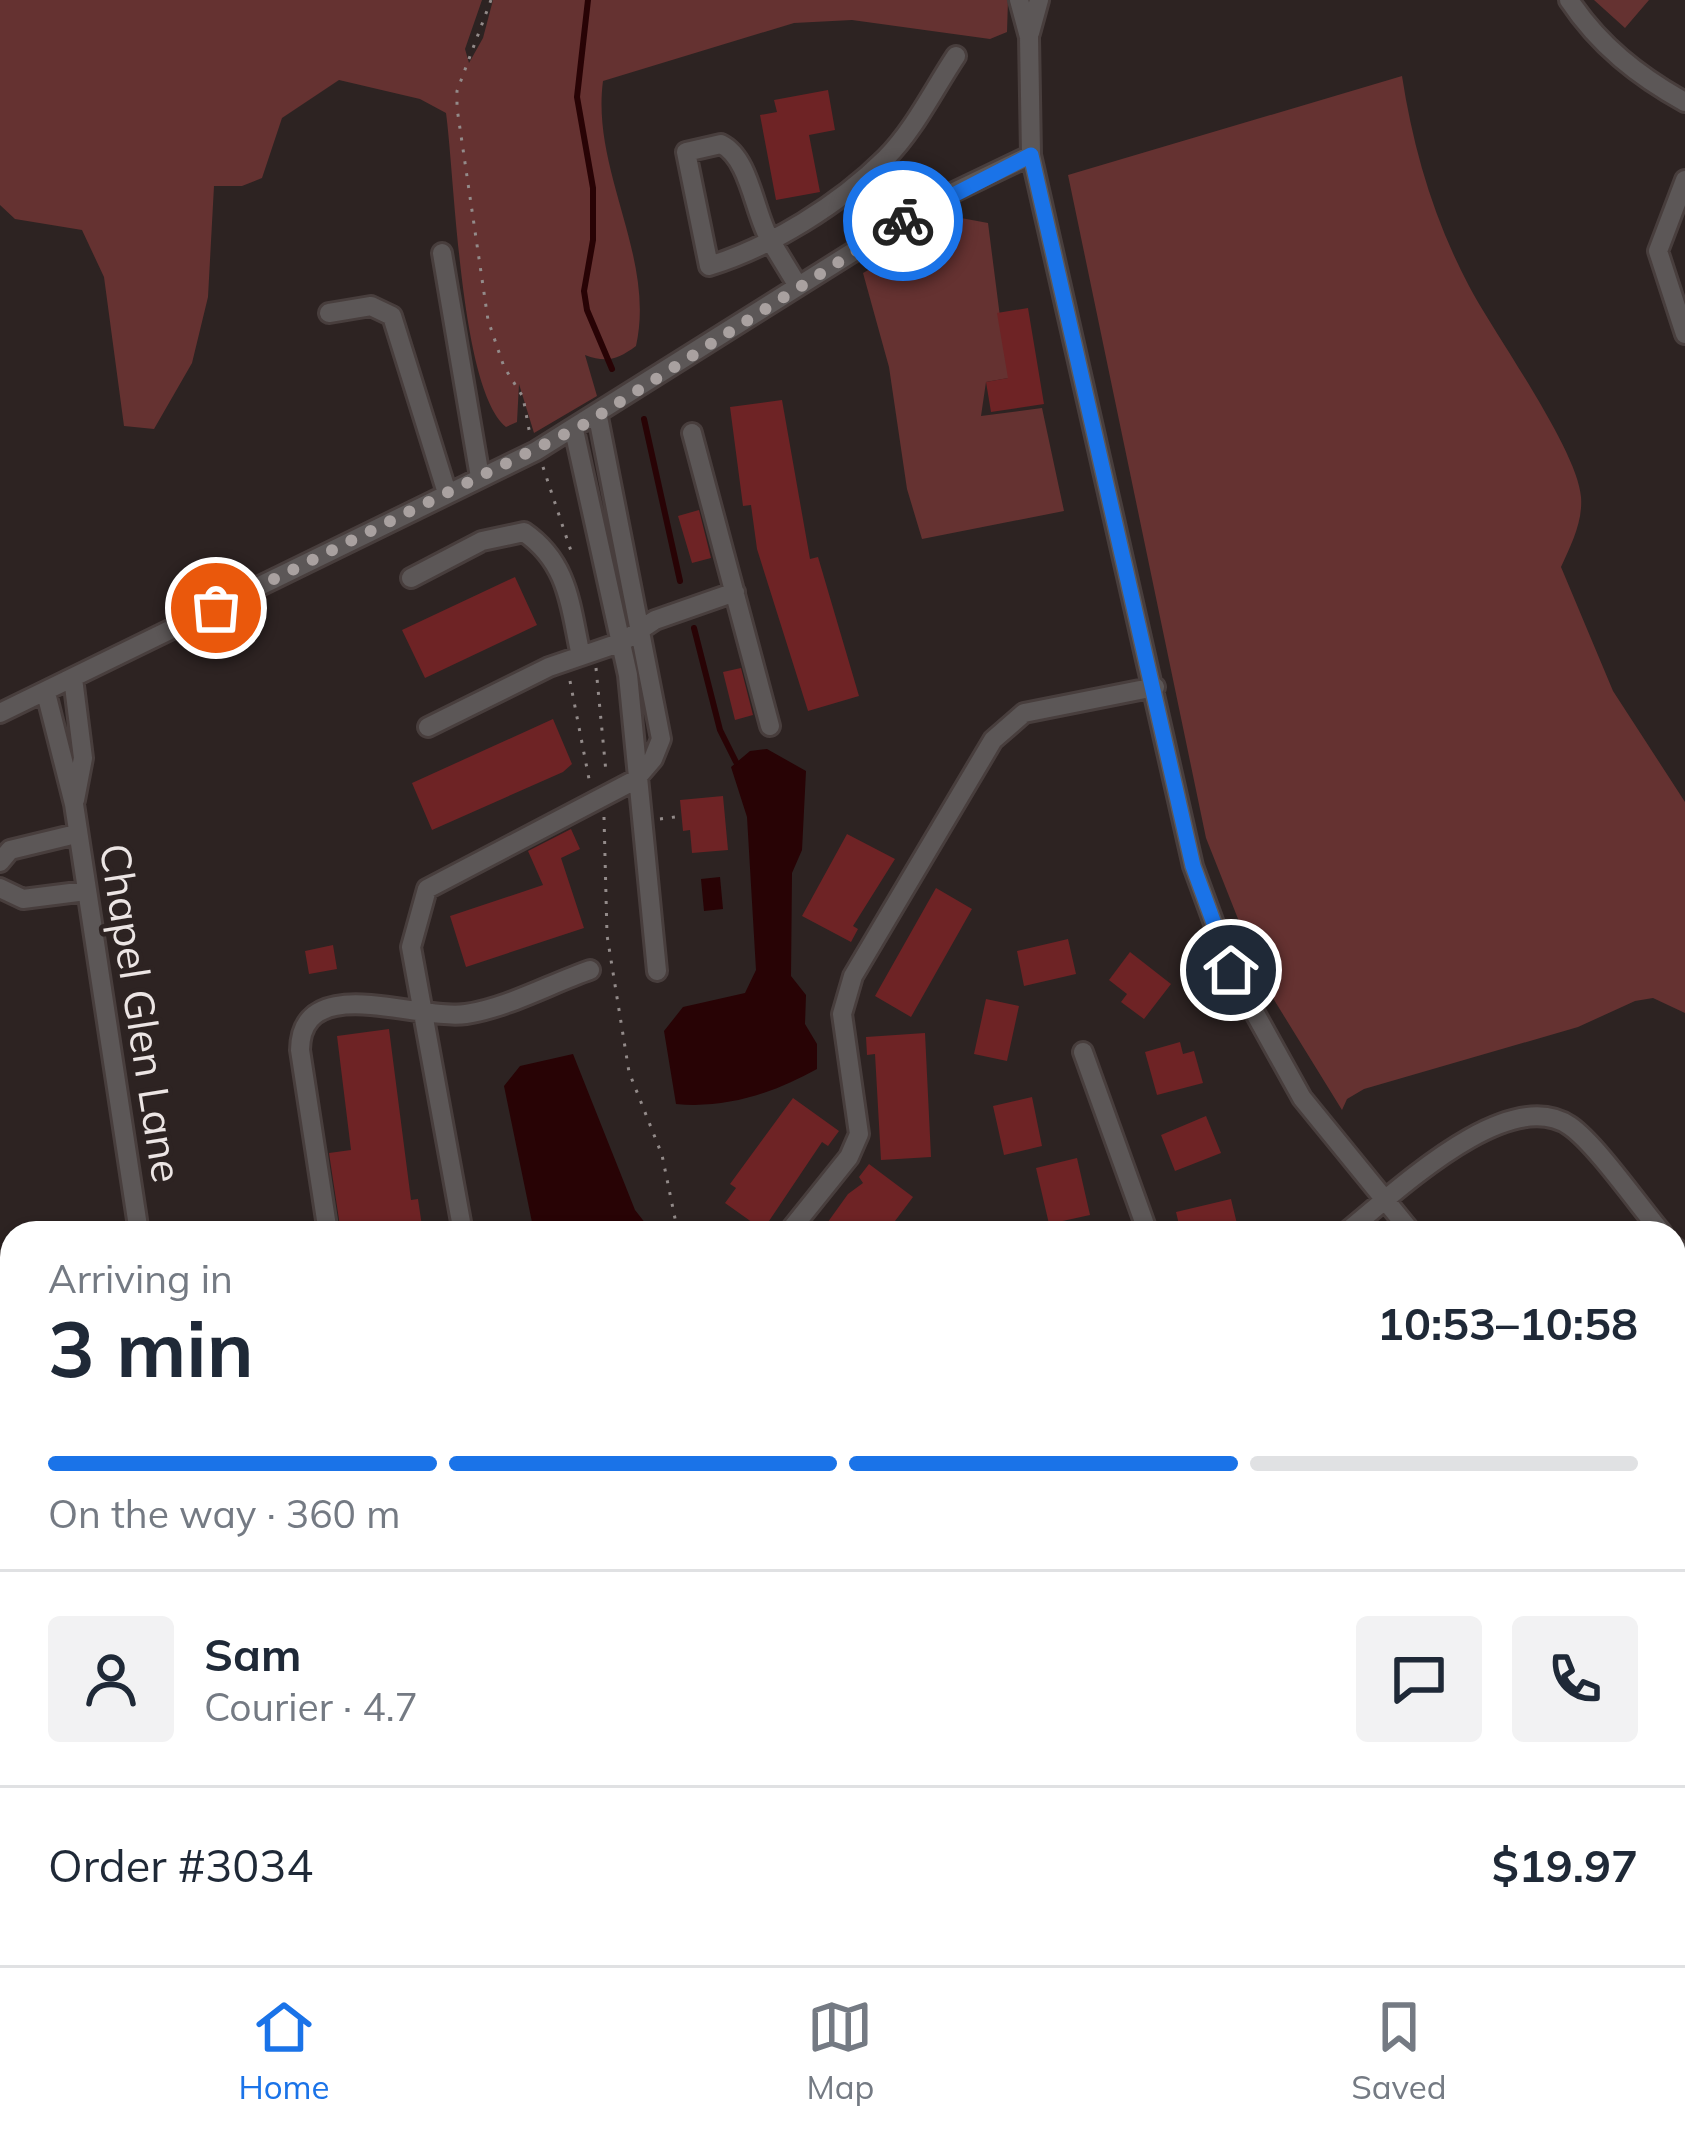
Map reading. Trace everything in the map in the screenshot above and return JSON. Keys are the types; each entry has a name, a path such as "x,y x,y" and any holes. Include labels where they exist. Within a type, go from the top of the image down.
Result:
{"street":[{"path":"1019,0 1029,37 1031,155 1193,866 1231,970 1302,1098 1402,1221"},
{"path":"1029,37 1039,0"},
{"path":"1569,0 1588,29 1646,80 1685,102"},
{"path":"798,286 770,240 737,155 721,144 686,152 709,266 770,240 889,155 956,56"},
{"path":"0,712 536,451 598,417 932,203 1031,155"},
{"path":"1685,180 1658,251 1685,334"},
{"path":"442,253 480,477"},
{"path":"329,313 371,306 392,316 447,494"},
{"path":"461,1221 411,947 427,889 508,842 635,780 653,759 661,739 598,417"},
{"path":"574,430 622,642 657,971"},
{"path":"692,433 770,726"},
{"path":"596,528 620,523"},
{"path":"411,578 482,541 524,532 549,549 565,582 581,656"},
{"path":"428,727 735,592"},
{"name":"Chapel Glen Lane","path":"73,678 83,758 74,804"},
{"path":"798,1221 849,1157 859,1134 842,1014 853,976 993,740 1024,713 1155,687"},
{"name":"Chapel Glen Lane","path":"46,693 74,804 137,1221"},
{"path":"0,862 10,850 76,834"},
{"path":"0,888 23,899 86,891"},
{"path":"326,1221 300,1050 302,1025 312,1013 335,1005 467,1014 590,970"},
{"path":"1083,1052 1144,1221"},
{"path":"1360,1221 1484,1127 1528,1115 1569,1125 1652,1221"}],"path":[{"path":"491,0 457,91 457,108 493,343 523,397 536,451 559,502 578,572"},
{"path":"581,656 600,800 603,888 629,1072 662,1155 676,1221"},
{"path":"581,656 600,800"}],"shaded area":[{"path":"0,0 482,0 465,49 469,63 483,38 493,0 1008,0 1007,32 990,39 852,20 794,23 603,81 606,148 638,280 636,346 611,359 585,355 597,396 534,433 519,384 517,422 506,427 478,371 462,280 446,113 420,99 339,80 282,118 262,178 242,186 214,186 208,297 192,363 154,429 124,426 104,277 82,230 15,219 0,205"},
{"path":"1594,0 1649,0 1625,28"},
{"path":"1402,76 1419,157 1445,235 1469,286 1551,422 1576,476 1580,515 1561,567 1613,691 1685,802 1685,1013 1653,998 1635,1001 1578,1027 1364,1089 1347,1099 1342,1110 1263,982 1206,838 1068,175"},
{"path":"961,218 988,223 1005,356 1019,376 986,382 981,416 1042,408 1064,511 922,539 907,489 889,367 863,273"},
{"path":"767,749 806,771 802,850 792,873 791,976 806,995 805,1024 817,1044 817,1069 749,1097 676,1104 664,1031 683,1007 745,993 756,970 747,817 731,767 750,751"},
{"path":"720,877 723,909 704,911 701,879"},
{"path":"573,1054 635,1210 644,1221 532,1221 504,1086 520,1066"}],"building":[{"path":"828,90 835,130 809,135 820,192 776,200 760,115 777,112 774,100"},
{"path":"1028,308 1044,404 991,412 986,382 1008,378 997,313"},
{"path":"782,400 810,559 818,557 859,696 808,711 757,549 751,505 743,506 730,407"},
{"path":"699,510 711,558 692,563 678,516"},
{"path":"515,577 537,625 425,678 402,630"},
{"path":"741,668 753,715 735,720 723,672"},
{"path":"553,719 572,764 432,830 412,783"},
{"path":"723,796 728,850 692,853 690,830 683,831 680,800"},
{"path":"571,829 580,849 561,858 584,928 466,967 450,916 543,885 528,851"},
{"path":"847,834 895,859 853,926 858,929 851,942 802,916"},
{"path":"936,888 972,909 911,1017 875,996"},
{"path":"1068,939 1076,974 1024,986 1017,951"},
{"path":"333,945 337,969 309,974 305,951"},
{"path":"1130,952 1171,984 1144,1019 1121,1002 1127,994 1109,980"},
{"path":"986,999 1019,1006 1007,1061 974,1054"},
{"path":"389,1029 411,1200 418,1199 421,1221 339,1221 329,1153 351,1150 337,1036"},
{"path":"925,1033 931,1157 881,1160 875,1054 867,1055 866,1037"},
{"path":"1180,1042 1183,1054 1194,1051 1203,1083 1157,1095 1145,1052"},
{"path":"1032,1097 1042,1146 1004,1155 993,1106"},
{"path":"793,1098 839,1131 828,1146 822,1142 769,1221 750,1221 725,1203 736,1188 730,1184"},
{"path":"1206,1116 1221,1153 1175,1171 1161,1135"},
{"path":"1077,1158 1090,1215 1048,1221 1036,1168"},
{"path":"869,1164 913,1197 895,1221 829,1221 848,1194 863,1183 859,1177"},
{"path":"1231,1199 1236,1221 1178,1221 1176,1212"}],"waterway":[{"path":"588,0 577,97 593,188 593,240 584,291 612,369"},
{"path":"644,419 680,581"},
{"path":"694,628 720,730 736,762"}],"way so far":[{"path":"216,608 587,423 903,221"}],"route":[{"path":"903,221 1031,155 1193,866 1231,970"}]}
